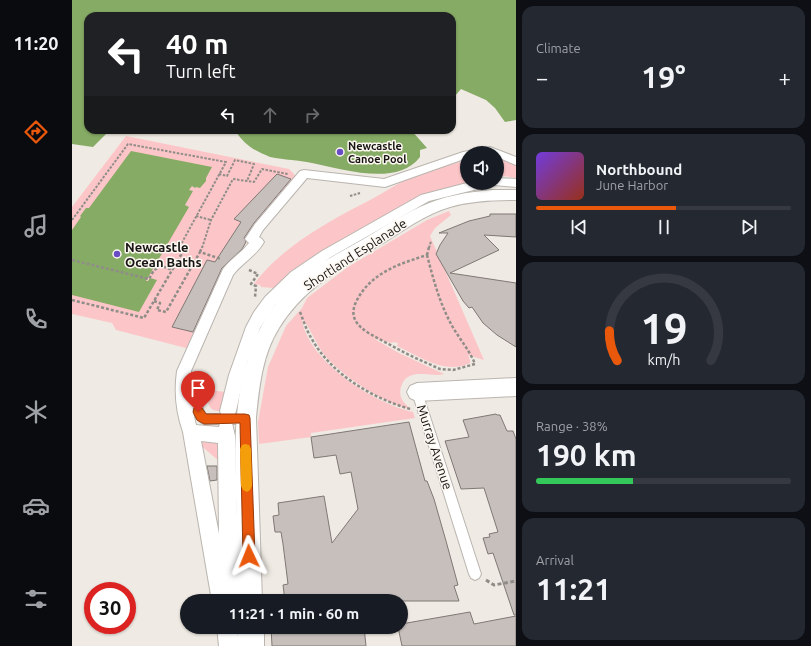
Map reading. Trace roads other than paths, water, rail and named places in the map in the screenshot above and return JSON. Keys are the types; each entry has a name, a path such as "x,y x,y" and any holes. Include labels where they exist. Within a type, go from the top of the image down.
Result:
{"street":[{"path":"221,594 191,432 186,419 182,382 184,371 228,274 235,263 244,258 258,242 251,239 304,174 385,183 460,156"},
{"path":"504,156 516,161"},
{"path":"504,182 516,183"},
{"path":"229,594 232,423 239,365 259,317 275,295 308,266 329,252 415,203 460,190"},
{"name":"Shortland Esplanade","path":"249,594 232,423 250,382 257,357 268,332 287,303 307,283 348,255 434,206 460,200 516,195"},
{"name":"Murray Avenue","path":"420,401 515,389"},
{"path":"191,432 232,423"}],"lane":[{"path":"197,393 198,412 200,416 204,419 232,423"},
{"name":"Murray Avenue","path":"420,401 475,574"}],"place":[{"name":"Newcastle Canoe Pool","path":"340,152"},
{"name":"Newcastle Ocean Baths","path":"117,254"}]}
